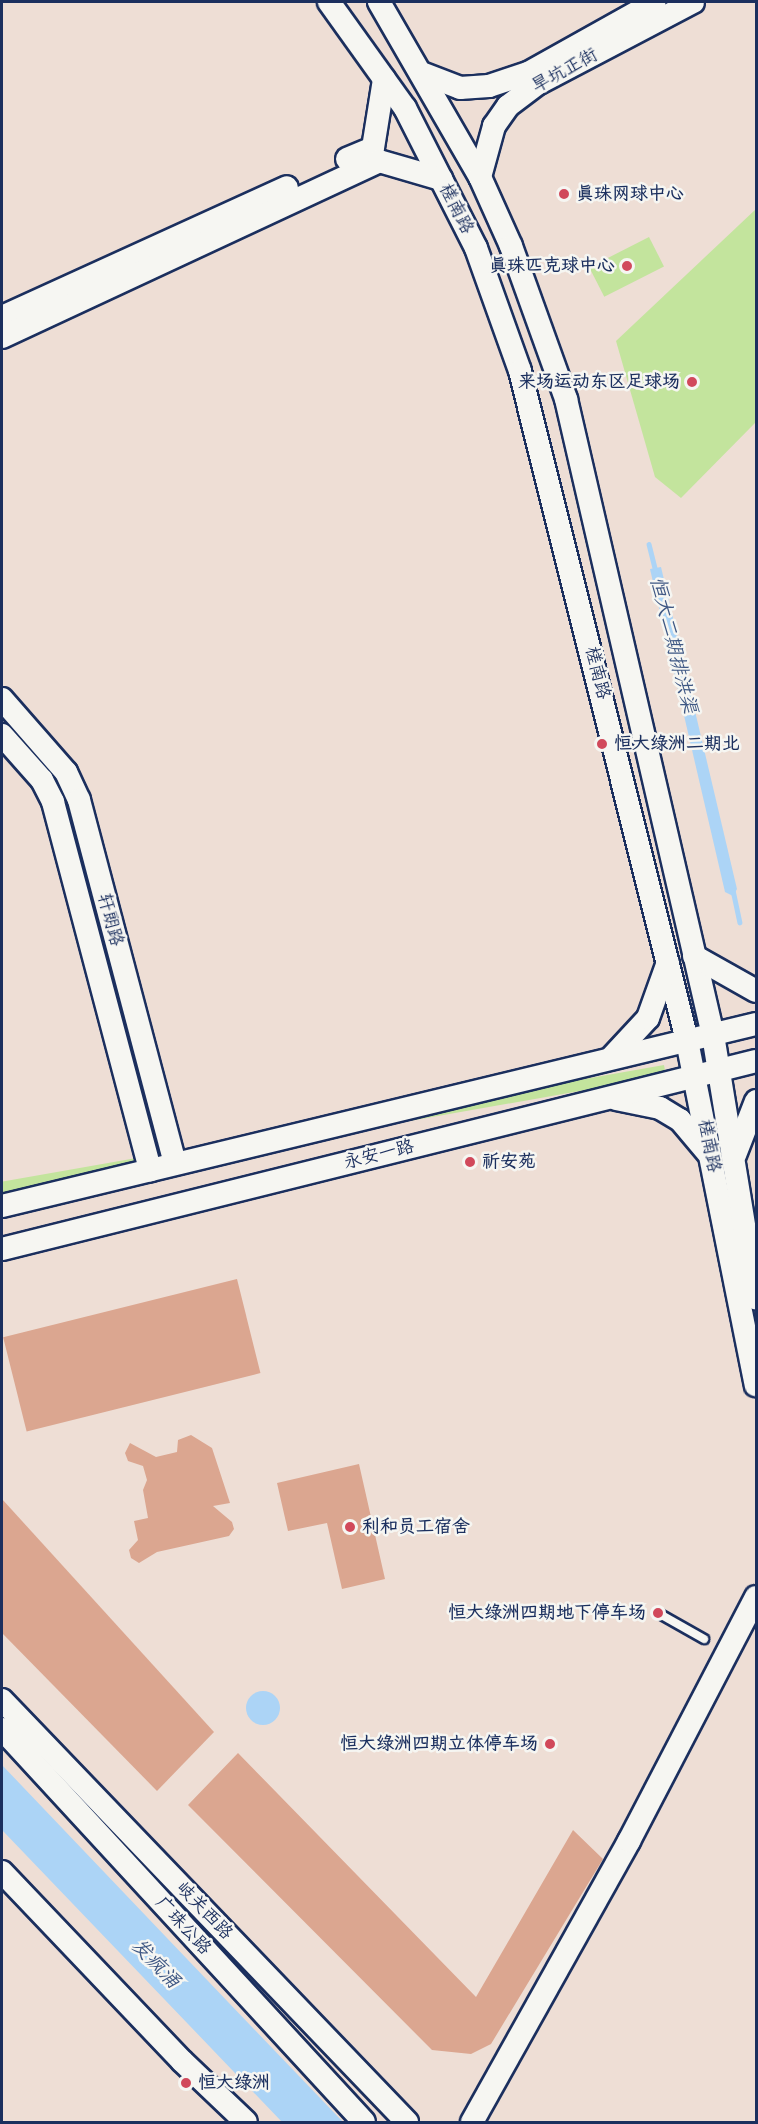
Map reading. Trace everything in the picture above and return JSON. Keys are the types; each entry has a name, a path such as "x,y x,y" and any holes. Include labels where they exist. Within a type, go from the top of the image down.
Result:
{"main road":[{"name":"槎南路","path":"329,2 405,108 476,248 520,371 695,1075 756,1386"},
{"name":"槎南路","path":"378,2 424,74 480,177 511,246 566,399 713,1035 756,1299"},
{"name":"旱坑正街","path":"424,74 460,88 489,86 528,73 655,2"},
{"name":"旱坑正街","path":"480,177 494,126 508,106 539,83 693,2"},
{"path":"2,317 373,148 384,79"},
{"path":"2,337 379,161 441,179"},
{"path":"540,450 576,441"},
{"name":"轩朗路","path":"2,699 66,772 79,800 175,1164"},
{"name":"轩朗路","path":"2,735 42,780 53,802 150,1170"},
{"path":"694,956 756,991"},
{"path":"609,1060 648,1018 668,961"},
{"path":"2,1206 756,1024"},
{"name":"永安一路","path":"2,1249 756,1060"},
{"path":"608,1098 635,1101 680,1120 711,1157"},
{"path":"734,1159 756,1101"},
{"path":"472,2122 629,1841 756,1597"},
{"name":"岐关西路","path":"2,1700 407,2122"},
{"name":"广珠公路","path":"2,1729 364,2122"},
{"path":"2,1872 246,2122"}],"lane":[{"path":"658,1613 704,1639"}],"green space":[{"name":"来场运动东区足球场","path":"756,209 756,422 681,498 655,477 616,341"},
{"name":"真珠匹克球中心","path":"649,237 664,266 604,297 589,267"},
{"path":"664,1065 666,1076 2,1193 2,1182"}],"water":[{"path":"661,567 737,889 733,896 725,892 650,569"},
{"path":"263,1691 275,1696 280,1708 275,1720 263,1725 251,1720 246,1708 251,1696"},
{"name":"发疯涌","path":"2,1765 343,2122 282,2122 2,1830"}],"building":[{"path":"237,1279 260,1373 27,1431 3,1337"},
{"path":"191,1435 212,1448 230,1503 213,1506 232,1522 234,1529 229,1536 157,1552 139,1563 131,1558 129,1550 138,1540 134,1521 148,1518 143,1490 147,1480 143,1466 128,1461 125,1453 130,1443 156,1457 177,1452 178,1440"},
{"name":"利和员工宿舍","path":"359,1464 385,1579 342,1589 327,1523 288,1531 277,1483"},
{"path":"2,1499 214,1732 157,1791 2,1633"},
{"path":"238,1753 476,1997 573,1830 603,1859 491,2044 471,2054 432,2050 188,1805"}],"waterway":[{"name":"恒大二期排洪渠","path":"649,544 656,573"},
{"name":"恒大二期排洪渠","path":"733,890 740,922"}],"place":[{"name":"真珠网球中心","path":"564,194"},
{"name":"真珠匹克球中心","path":"627,266"},
{"name":"来场运动东区足球场","path":"692,382"},
{"name":"恒大绿洲二期北","path":"602,744"},
{"name":"祈安苑","path":"470,1162"},
{"name":"利和员工宿舍","path":"350,1527"},
{"name":"恒大绿洲四期地下停车场","path":"658,1613"},
{"name":"恒大绿洲四期立体停车场","path":"550,1744"},
{"name":"恒大绿洲","path":"186,2083"}]}
